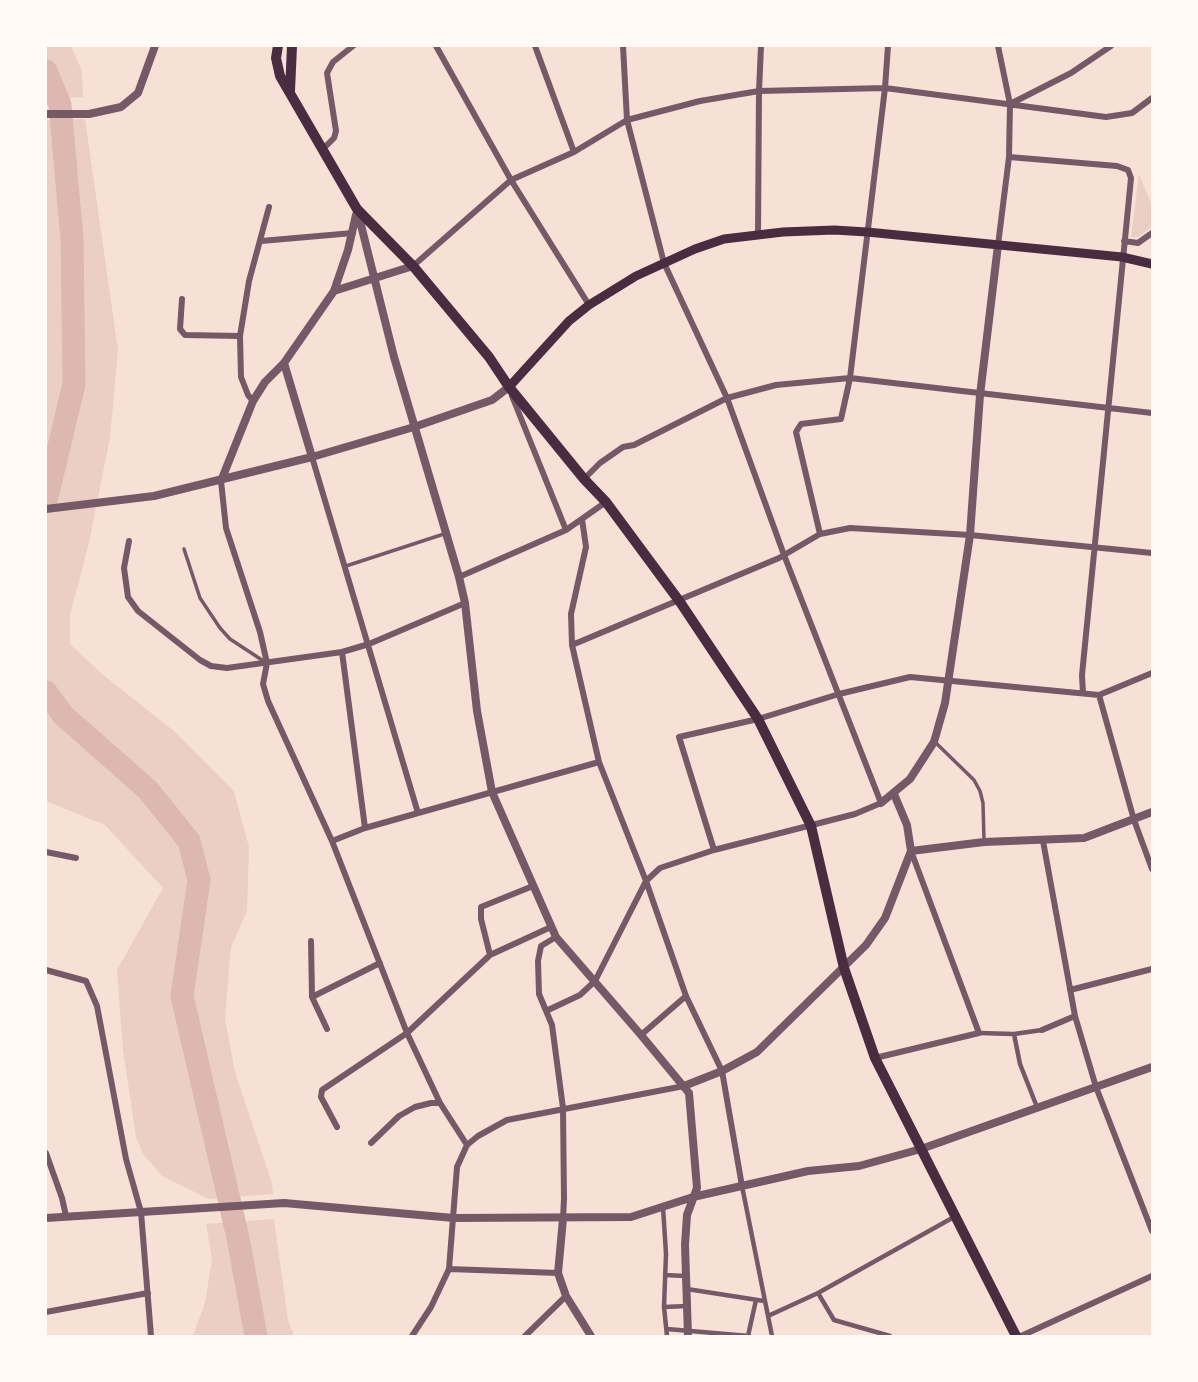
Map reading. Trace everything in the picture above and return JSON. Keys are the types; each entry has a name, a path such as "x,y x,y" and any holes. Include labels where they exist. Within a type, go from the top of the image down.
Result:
{"main road":[{"path":"278,46 276,58 279,76 356,209 413,266 489,357 509,387 584,479 606,502 680,602 758,719 811,826 844,968 875,1058 954,1217 1018,1336"},
{"path":"290,95 292,46"},
{"path":"509,387 569,321 589,305 636,276 724,239 758,234 834,230 1122,257 1153,264"}],"street":[{"path":"46,114 89,114 121,107 131,101 143,84 155,46"},
{"path":"323,150 334,138 336,131 327,73 333,62 353,46"},
{"path":"436,46 511,180 589,305"},
{"path":"535,46 574,152"},
{"path":"623,46 627,120 664,263 727,398 784,555 881,803"},
{"path":"758,234 758,91 761,46"},
{"path":"820,534 796,432 802,424 841,419 850,378 888,46"},
{"path":"546,1011 580,995 594,981 646,881 660,868 714,850 855,814 881,803 910,779 934,742 950,682 970,535 980,395 1009,157 1010,104 998,46"},
{"path":"1010,104 1071,74 1111,46"},
{"path":"334,291 413,266 511,180 574,152 627,120 700,101 758,91 885,88 1106,117 1132,113 1153,98"},
{"path":"1009,157 1117,166 1128,170 1131,178 1082,675 1083,693"},
{"path":"253,401 248,396 241,377 240,336 249,281 269,207"},
{"path":"356,209 353,233 334,291 284,363 265,382 236,439 221,481 226,528 260,632 267,663 263,684 268,701 332,841 407,1033 440,1103 467,1145"},
{"path":"356,209 414,427 459,577 465,603 477,711 492,792 556,937 642,1035 689,1094 697,1188 687,1215 685,1276 688,1334"},
{"path":"261,241 353,233"},
{"path":"1124,241 1138,243 1153,233"},
{"path":"182,299 180,329 185,335 240,336"},
{"path":"284,363 418,813"},
{"path":"584,479 600,463 624,447 634,445 727,398 776,385 850,378 1153,413"},
{"path":"46,509 154,496 221,481 414,427 492,400 509,387 566,530"},
{"path":"459,577 566,530 606,502"},
{"path":"582,519 586,547 571,614 572,645 599,762 646,881 687,996 722,1071 772,1336"},
{"path":"572,645 680,602 784,555 820,534 850,528 970,535 1153,553"},
{"path":"129,541 124,568 128,597 138,611 211,666 227,668 342,652 369,644 465,603"},
{"path":"342,652 365,828"},
{"path":"714,850 679,737 758,719 839,694 911,677 1099,695 1153,673"},
{"path":"1099,695 1134,820 1153,869"},
{"path":"332,841 365,828 599,762"},
{"path":"894,794 907,825 911,850 979,1033"},
{"path":"911,850 984,842 1043,842 1084,838 1153,812"},
{"path":"1043,842 1075,1016 1096,1087 1153,1231"},
{"path":"412,1336 449,1269 457,1167 467,1145 507,1121 684,1086 722,1071 757,1052 866,945 885,918 911,850"},
{"path":"46,852 76,858"},
{"path":"490,955 481,919 481,907 533,886"},
{"path":"337,1127 321,1097 322,1090 327,1085 407,1033 490,955 551,928"},
{"path":"556,937 541,946 538,961 539,994 552,1025 563,1108 564,1199 558,1273 566,1296 591,1336"},
{"path":"311,941 312,998 327,1029"},
{"path":"312,998 380,964"},
{"path":"1070,990 1153,969"},
{"path":"46,970 83,979 91,986 97,1006 126,1159 141,1212 151,1336"},
{"path":"642,1035 687,996"},
{"path":"875,1058 979,1033 1014,1034 1042,1030 1075,1016"},
{"path":"1014,1034 1020,1064 1037,1108"},
{"path":"46,1218 284,1203 454,1218 631,1217 693,1197 808,1171 859,1166 921,1149 1153,1067"},
{"path":"371,1143 398,1116 431,1102 440,1103"},
{"path":"46,1153 66,1216"},
{"path":"663,1207 667,1336"},
{"path":"768,1316 818,1293 954,1217"},
{"path":"449,1269 558,1273"},
{"path":"665,1275 685,1276"},
{"path":"1018,1336 1153,1276"},
{"path":"687,1289 764,1301"},
{"path":"46,1312 148,1293"},
{"path":"818,1293 834,1320 890,1336"},
{"path":"524,1336 566,1296"},
{"path":"667,1329 688,1334 748,1336 756,1300"},
{"path":"664,1307 687,1306"}],"lane":[{"path":"346,566 446,533"},
{"path":"184,549 200,598 220,628 230,639 267,663"},
{"path":"934,742 974,780 980,791 984,842"}],"shaded area":[{"path":"46,46 71,46 82,71 83,97 46,99"},
{"path":"85,119 118,350 110,438 88,547 70,615 70,644 102,674 174,731 234,791 249,847 247,911 231,947 225,1019 235,1072 272,1183 273,1194 209,1199 162,1176 143,1154 136,1137 123,1050 117,970 163,888 105,825 46,801 46,120"},
{"path":"1139,174 1152,206 1152,226 1139,237 1131,237"},
{"path":"274,1219 288,1320 294,1336 193,1336 205,1303 212,1259 206,1224"}],"waterway":[{"path":"46,71 60,105 72,239 74,384 46,501"},
{"path":"46,692 63,715 148,790 189,841 199,880 182,996 238,1238 256,1336"}]}
